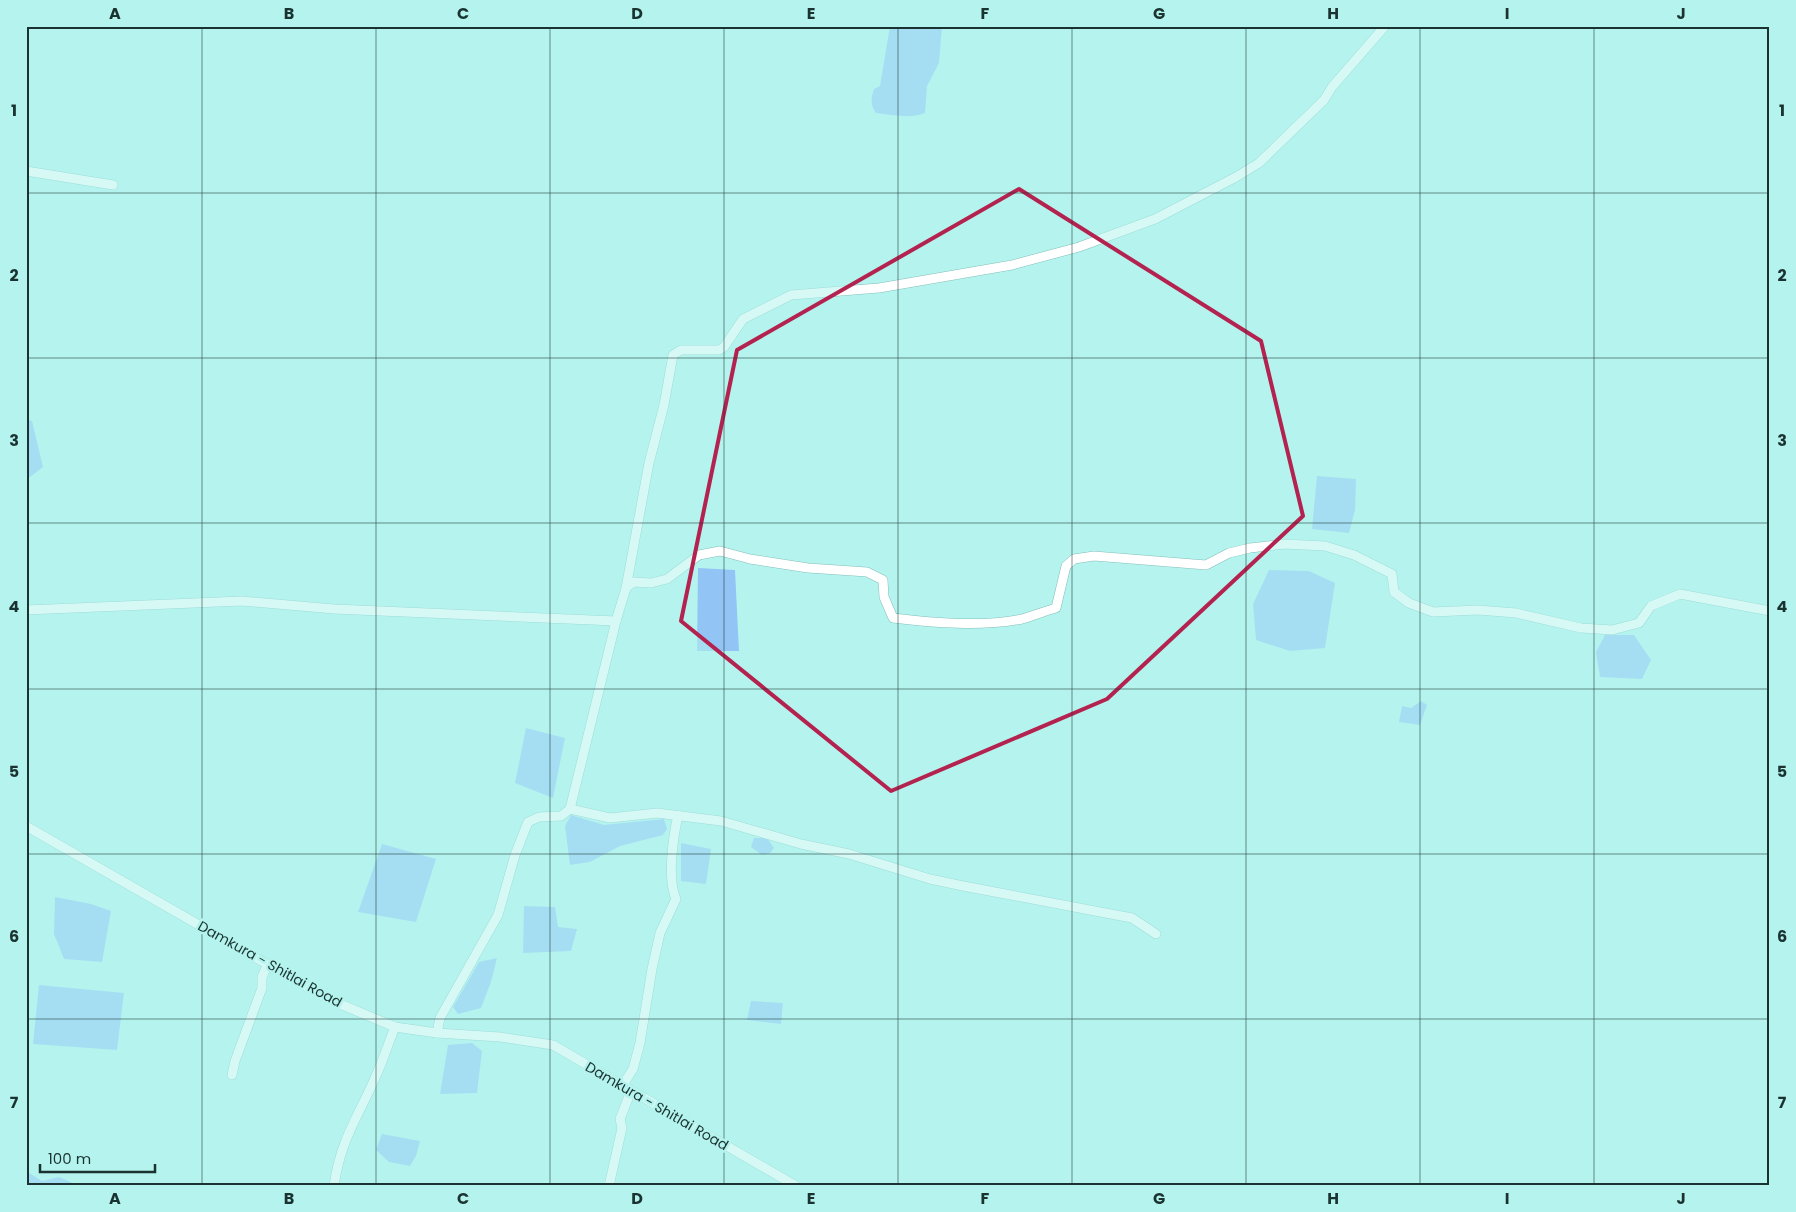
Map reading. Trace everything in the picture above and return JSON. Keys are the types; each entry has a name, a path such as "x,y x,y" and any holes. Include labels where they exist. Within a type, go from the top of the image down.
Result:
{"street":[{"path":"437,1033 440,1018 498,915 515,855 528,822 539,817 561,816 570,809 616,621 626,588 647,472 664,405 673,355 681,350 719,350 724,347 743,319 791,295 879,288 1012,265 1078,247 1155,219 1259,163 1324,100 1332,87 1385,26"},
{"path":"26,171 113,185"},
{"path":"626,588 633,582 651,583 667,579 699,555 720,551 750,559 808,568 867,572 883,580 884,598 893,618 952,623 992,622 1022,619 1056,608 1066,566 1074,559 1094,556 1206,565 1229,553 1284,544 1325,546 1354,555 1392,574 1394,592 1409,603 1433,612 1478,610 1516,613 1581,628 1612,630 1639,622 1651,606 1680,594 1770,611"},
{"path":"26,610 242,601 334,609 616,621"},
{"path":"570,809 610,818 656,812 721,821 801,844 849,854 930,879 1132,918 1156,934"},
{"path":"609,1186 622,1128 620,1119 640,1043 660,933 676,899 672,891 672,856 678,816"},
{"name":"Damkura - Shitlai Road","path":"26,826 328,999 395,1027 437,1033 500,1037 552,1045 796,1186"},
{"path":"232,1075 235,1061 262,988 262,977 268,964"},
{"path":"334,1186 337,1164 344,1141 375,1078 395,1027"}],"highlighted area":[{"path":"1019,189 1261,341 1303,516 1107,699 891,791 681,621 737,350"}],"water":[{"path":"890,26 942,26 939,63 927,86 925,113 907,116 876,113 873,107 872,95 874,89 880,86"},
{"path":"26,419 32,421 43,467 30,477 26,477"},
{"path":"1317,476 1356,479 1355,510 1349,533 1312,529"},
{"path":"698,568 735,570 739,651 697,651"},
{"path":"1269,570 1309,571 1335,583 1325,648 1290,651 1256,640 1253,604"},
{"path":"1605,635 1634,635 1651,660 1642,679 1600,677 1596,652"},
{"path":"1421,701 1427,705 1420,725 1399,722 1402,706 1411,708"},
{"path":"526,728 565,738 553,798 515,783"},
{"path":"571,815 604,825 664,819 667,829 663,835 620,846 590,862 570,865 565,826"},
{"path":"754,838 767,838 774,848 770,853 762,855 751,847"},
{"path":"681,843 711,849 706,884 681,881"},
{"path":"382,844 436,859 416,922 358,912"},
{"path":"55,897 91,904 111,911 102,962 64,959 54,934"},
{"path":"524,906 555,907 558,927 577,929 571,951 523,953"},
{"path":"497,958 491,982 481,1008 458,1014 453,1007 479,962"},
{"path":"39,985 124,993 117,1050 33,1044"},
{"path":"751,1001 783,1003 781,1024 747,1020"},
{"path":"472,1043 482,1051 477,1093 440,1094 448,1045"},
{"path":"382,1134 420,1141 416,1156 410,1166 389,1162 376,1150"},
{"path":"26,1171 42,1181 59,1177 80,1186 26,1186"}]}
